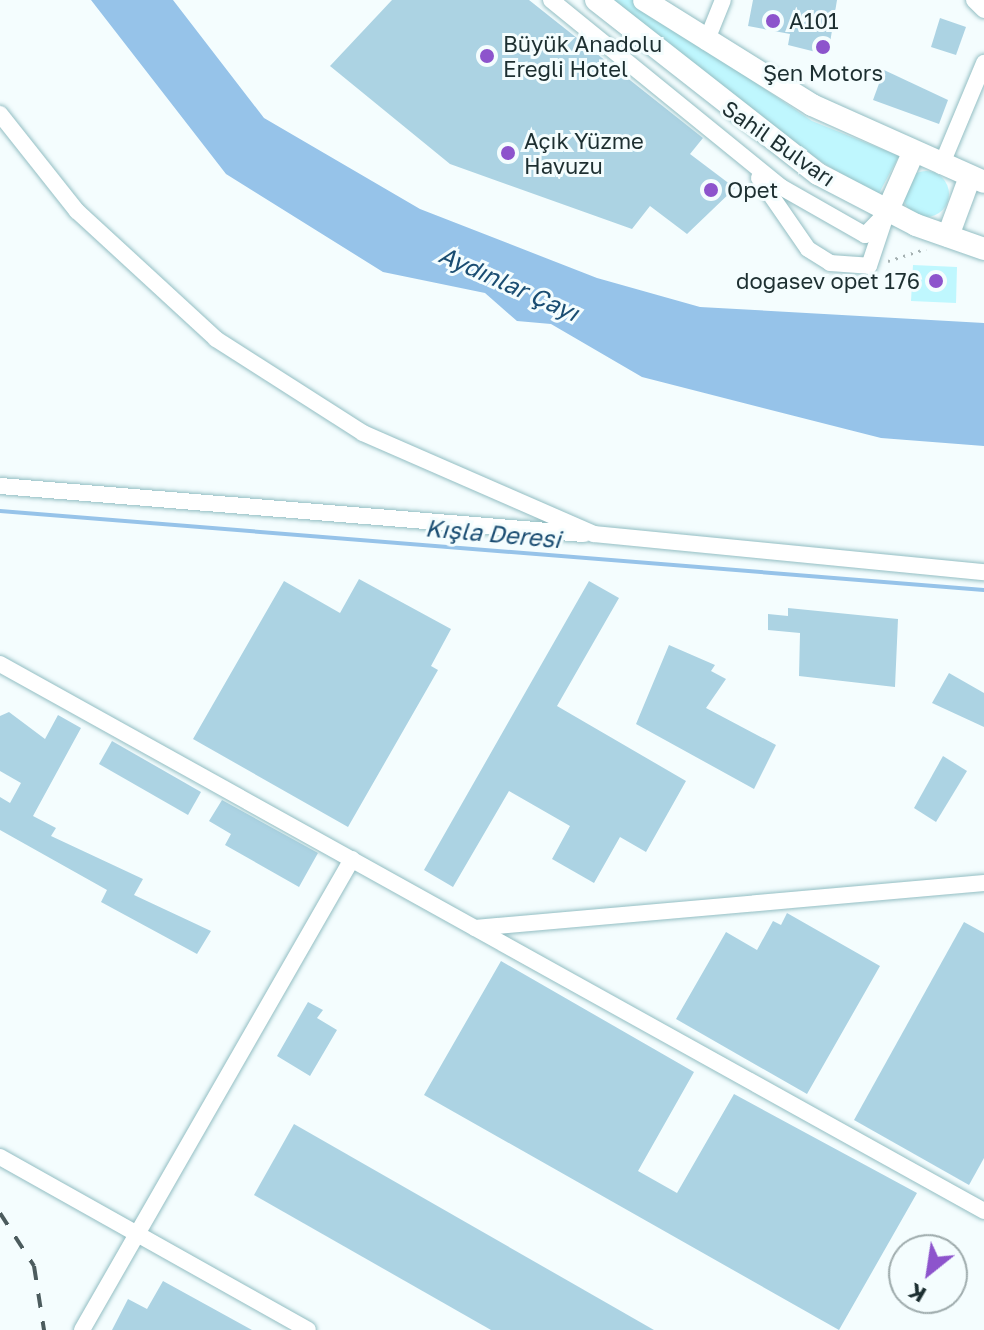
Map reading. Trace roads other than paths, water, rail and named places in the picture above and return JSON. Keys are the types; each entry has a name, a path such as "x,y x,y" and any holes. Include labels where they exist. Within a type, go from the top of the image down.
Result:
{"highway":[{"name":"Sahil Bulvarı","path":"596,0 797,160 941,241 984,249"},
{"name":"Sahil Bulvarı","path":"644,0 706,42 812,105 977,180"},
{"path":"887,212 913,153"},
{"path":"941,241 977,180"}],"street":[{"path":"551,0 751,167 865,235 887,212"},
{"path":"706,42 723,0"},
{"path":"974,0 984,10"},
{"path":"941,166 984,63"},
{"path":"0,114 77,211 216,339 363,433 594,534"},
{"path":"751,167 808,249 830,263 869,266 887,212"},
{"path":"0,486 594,534 984,572"},
{"path":"0,664 984,1211"},
{"path":"82,1330 352,859"},
{"path":"475,928 984,883"},
{"path":"0,1157 308,1330"}],"water":[{"name":"Aydınlar Çayı","path":"91,0 173,0 264,118 420,209 597,278 700,307 984,323 984,446 881,438 642,377 551,324 517,321 485,293 383,272 226,174"}],"waterway":[{"name":"Kışla Deresi","path":"0,511 984,590"}],"railway":[{"path":"0,1213 34,1266 44,1330"}],"place":[{"name":"A101","path":"773,21"},
{"name":"Şen Motors","path":"823,47"},
{"name":"Büyük Anadolu Ereğli Hotel","path":"487,56"},
{"name":"Açık Yüzme Havuzu","path":"508,153"},
{"name":"Opet","path":"711,190"},
{"name":"dogasev opet 176","path":"936,281"}]}
